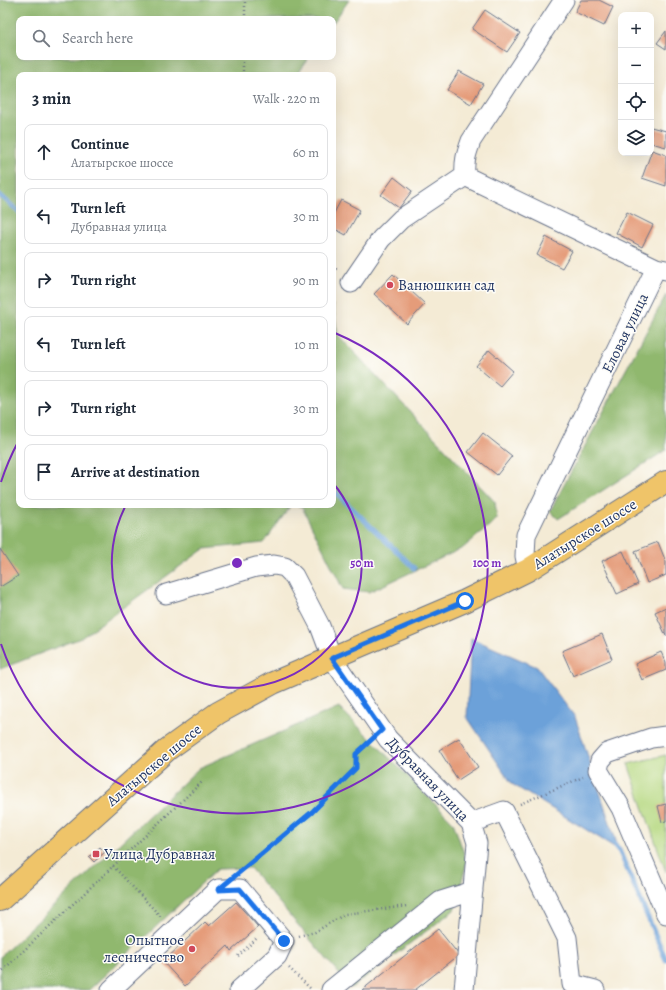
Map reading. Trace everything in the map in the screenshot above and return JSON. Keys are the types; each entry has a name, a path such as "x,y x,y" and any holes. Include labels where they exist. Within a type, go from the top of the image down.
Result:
{"main road":[{"name":"Алатырское шоссе","path":"0,900 168,749 218,713 273,683 465,601 528,570 666,482"}],"street":[{"path":"351,283 381,239 401,219 465,176 464,165 471,141 564,0"},
{"name":"Еловая улица","path":"465,176 661,269 526,535 525,556 528,570"},
{"name":"Дубравная улица","path":"166,594 256,567 274,565 285,567 294,576 320,626 332,658 388,739 471,823 477,844 464,990"},
{"path":"666,736 651,738 607,753 600,762 598,770 621,808 666,914"},
{"path":"471,823 504,811 568,938 572,984 595,990"},
{"path":"111,990 218,890 240,889 270,925 280,949 240,990"},
{"path":"331,990 441,902 472,891"}],"path":[{"path":"245,0 245,16"},
{"path":"243,60 243,72"},
{"path":"218,890 312,812 356,768 356,754 382,730"},
{"path":"531,799 588,775"},
{"path":"0,973 202,782"},
{"path":"113,866 174,930"},
{"path":"312,990 280,949 315,932 345,914 411,905"},
{"path":"238,956 270,925"}],"green space":[{"path":"0,0 349,0 336,19 336,16 16,16 16,60 307,60 299,72 16,72 16,508 289,508 264,543 204,549 81,638 0,669"},
{"path":"666,295 666,450 558,519 550,511"},
{"path":"336,323 338,335 495,502 497,519 463,548 369,592 343,589 302,508 336,508"},
{"path":"339,707 453,822 467,862 454,910 351,988 250,868 217,869 89,990 0,990 0,957 199,768"},
{"path":"666,755 666,872 628,764"}],"water":[{"path":"471,638 537,667 575,717 619,850 512,784 467,717"}],"building":[{"path":"581,0 599,0 613,7 604,26 575,12"},
{"path":"485,10 520,33 507,52 472,29"},
{"path":"666,31 666,49 657,43"},
{"path":"459,71 483,84 471,104 447,90"},
{"path":"654,128 666,131 666,147 654,144"},
{"path":"654,151 666,155 666,186 642,178 650,156 654,156"},
{"path":"394,177 412,191 399,208 381,195"},
{"path":"341,200 360,210 346,235 336,230 336,209"},
{"path":"627,212 653,225 642,247 616,233"},
{"path":"546,237 572,251 562,268 537,255"},
{"path":"393,274 425,304 407,324 374,294"},
{"path":"489,350 513,371 500,386 476,366"},
{"path":"483,433 512,456 497,475 468,452"},
{"path":"658,542 666,562 666,575 647,583 635,551"},
{"path":"0,549 18,576 0,587"},
{"path":"623,551 638,584 617,594 602,561"},
{"path":"666,607 666,636 655,612"},
{"path":"602,634 612,659 573,676 562,651"},
{"path":"661,652 666,663 666,670 642,680 635,664"},
{"path":"459,738 478,767 458,780 439,750"},
{"path":"666,804 666,821 662,822 658,806"},
{"path":"100,847 105,852 94,862 89,857"},
{"path":"236,902 258,927 231,951 228,946 185,986 163,962 205,922 209,926"},
{"path":"438,929 459,955 415,990 362,990"}],"waterway":[{"path":"0,195 16,209"},
{"path":"336,493 414,568"},
{"path":"616,846 666,960"}],"place":[{"name":"Ванюшкин сад","path":"390,285"},
{"name":"Улица Дубравная","path":"96,854"},
{"name":"Опытное лесничество","path":"192,949"}],"route":[{"path":"284,941 240,889 218,890 312,812 356,768 356,754 382,730 332,658 465,601"}]}
